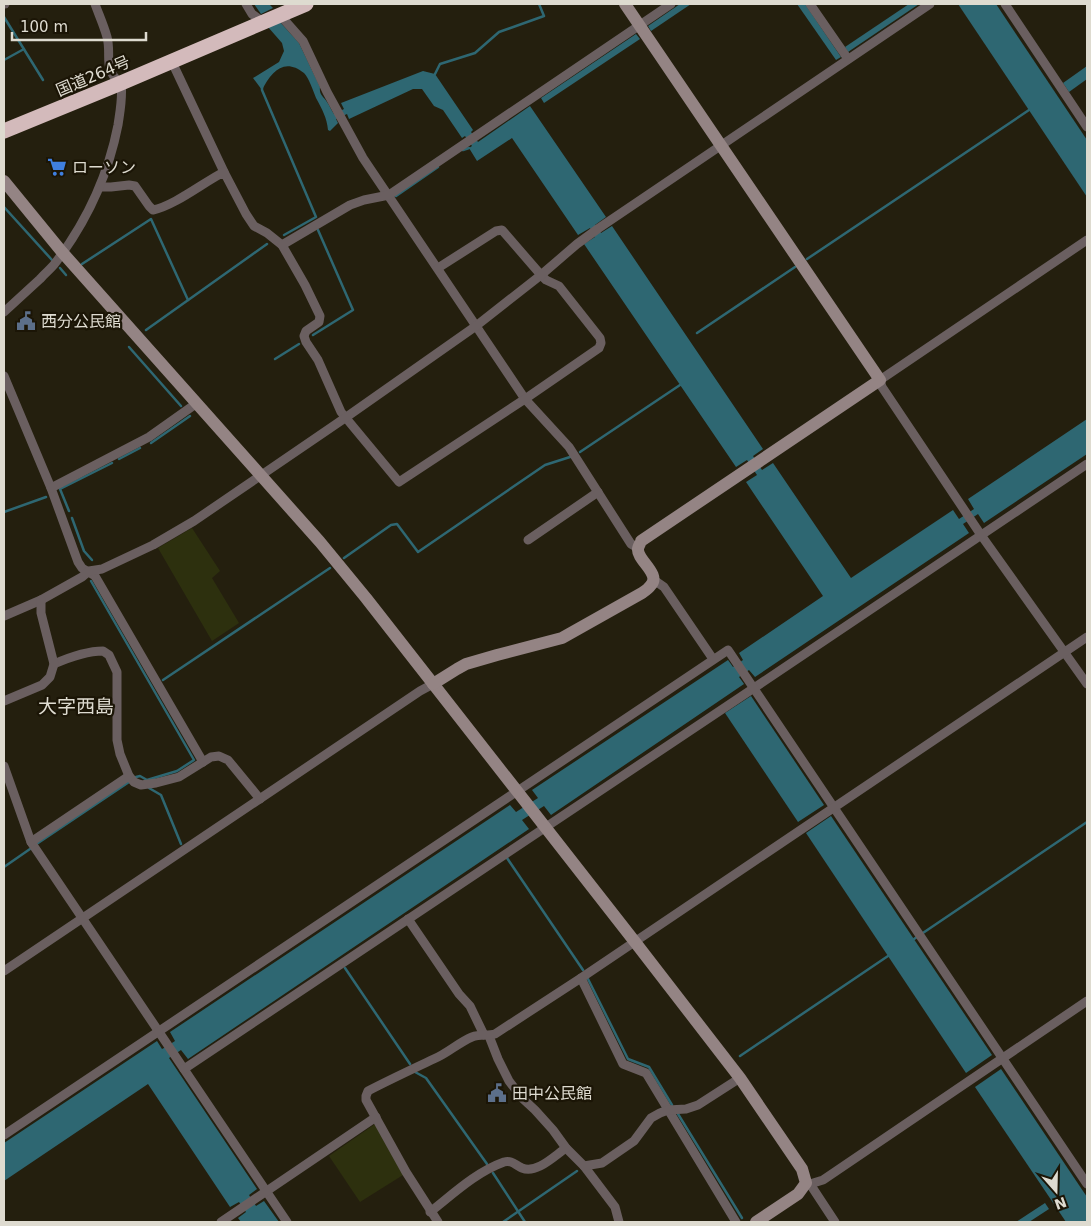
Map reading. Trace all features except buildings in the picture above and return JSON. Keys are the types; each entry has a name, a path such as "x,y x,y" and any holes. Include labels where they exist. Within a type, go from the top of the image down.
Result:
{"highway":[{"name":"国道264号","path":"4,132 306,4"}],"street":[{"path":"4,312 55,263 85,217 108,166 120,116 122,92 121,84 113,78 109,65 108,39 95,4"},
{"path":"246,4 252,14 263,22"},
{"path":"625,4 880,380 882,387 981,535 1087,684"},
{"path":"282,245 350,205 389,195 671,4"},
{"path":"810,4 848,59"},
{"path":"4,616 82,578 89,571 102,569 153,545 194,522 476,326 599,228 930,4"},
{"path":"1005,4 1087,127"},
{"path":"280,15 302,41 363,158 525,399 569,447 631,544 638,548"},
{"path":"172,62 246,214 254,226 267,232 282,245 320,316 319,322 306,331 304,336 318,360 341,412 399,482 525,399 599,348 602,343 559,286 540,275 502,230 496,231 438,268"},
{"path":"100,187 135,186 148,206 153,210 176,200 224,172"},
{"path":"4,181 62,252 320,542 366,598 740,1078 802,1169 808,1184 835,1222"},
{"path":"713,659 664,587 654,580 653,575 639,553 638,548 641,541 1087,240"},
{"path":"4,376 51,488 78,562 82,568 95,576 203,762"},
{"path":"51,488 149,437 197,403"},
{"path":"184,1069 1087,464"},
{"path":"528,540 598,492"},
{"path":"4,971 420,691 466,664 562,638 642,593 654,580"},
{"path":"4,701 42,685 50,677 54,664 41,613 40,600"},
{"path":"438,1222 406,1172 366,1100 368,1091 440,1056 474,1036 495,1034 635,942 1087,637"},
{"path":"54,664 95,651 103,650 109,655 117,672 117,740 120,754 129,776 134,782 141,785 179,777 210,757 219,756 228,760 260,798"},
{"path":"4,1135 728,650 1087,1184"},
{"path":"4,766 31,842 287,1222"},
{"path":"31,842 129,776"},
{"path":"408,919 459,994 470,1006 509,1081 522,1098 553,1130 566,1148 584,1166 615,1207 619,1222"},
{"path":"581,978 622,1064 646,1073 736,1222"},
{"path":"756,1222 798,1194 808,1184 823,1180 1087,1001"},
{"path":"584,1166 602,1162 634,1141 651,1118 668,1110 686,1109 698,1105 740,1078"},
{"path":"221,1222 376,1117"},
{"path":"430,1212 479,1174 506,1162 512,1162 523,1168 538,1168 566,1148"}],"green space":[{"path":"192,528 220,571 212,578 239,623 212,641 158,548"},
{"path":"375,1124 403,1175 360,1202 329,1156"}],"water":[{"path":"254,4 269,4 273,8 261,14"},
{"path":"680,4 691,4 651,31 648,26"},
{"path":"797,4 805,4 841,57 836,60"},
{"path":"909,4 919,4 848,52 845,47"},
{"path":"958,4 996,4 1087,140 1087,197"},
{"path":"280,22 299,43 320,87 321,94 334,114 344,109 341,103 423,71 435,74 473,130 471,132 478,142 530,106 606,217 595,225 601,233 612,226 763,449 753,456 762,470 773,463 851,578 953,510 959,519 974,509 968,499 1087,419 1087,454 984,523 978,514 963,524 969,533 755,677 749,670 739,677 744,684 551,815 544,806 522,820 529,829 188,1059 181,1050 169,1058 257,1189 249,1195 256,1206 264,1201 279,1222 241,1222 238,1218 246,1212 239,1202 230,1207 148,1084 4,1181 4,1143 157,1041 162,1049 175,1041 170,1032 510,805 516,812 538,798 532,790 728,660 733,667 743,660 739,653 823,596 746,482 757,475 747,460 736,467 584,244 595,237 590,228 578,235 512,138 477,161 469,148 472,146 465,136 462,138 443,110 434,106 422,89 413,89 349,119 347,114 336,119 338,123 330,131 328,130 327,121 309,81 304,73 297,68 284,67 274,72 262,90 253,78 279,62 284,51 282,43 268,27"},
{"path":"636,34 640,39 544,103 541,98"},
{"path":"1087,66 1087,79 1069,92 1063,83"},
{"path":"751,696 824,805 798,822 725,713"},
{"path":"831,816 992,1055 966,1073 806,833"},
{"path":"1001,1069 1087,1197 1087,1222 1066,1222 975,1087"},
{"path":"1045,1203 1049,1209 1029,1222 1016,1222"}],"waterway":[{"path":"435,74 440,64 475,53 499,32 544,16 539,4"},
{"path":"4,17 43,80"},
{"path":"4,60 24,49"},
{"path":"262,86 262,90 316,217 284,235"},
{"path":"807,259 1029,110"},
{"path":"463,150 469,148"},
{"path":"396,196 438,167"},
{"path":"4,207 52,260"},
{"path":"82,264 151,219 188,300"},
{"path":"313,335 353,310 318,230"},
{"path":"146,330 267,244"},
{"path":"697,333 795,267"},
{"path":"60,268 66,275"},
{"path":"275,359 299,344"},
{"path":"129,347 181,406"},
{"path":"580,452 680,385"},
{"path":"151,443 190,416"},
{"path":"119,459 140,448"},
{"path":"344,558 391,525 397,524 418,552 545,465 570,457"},
{"path":"69,511 60,489 112,463"},
{"path":"4,512 46,497"},
{"path":"72,518 84,551 92,560"},
{"path":"163,680 330,568"},
{"path":"91,581 194,760 177,771 147,780 140,776 136,777"},
{"path":"38,843 129,782"},
{"path":"149,788 161,795 181,844"},
{"path":"914,939 1087,822"},
{"path":"4,867 30,849"},
{"path":"507,858 583,970"},
{"path":"740,1056 888,956"},
{"path":"345,968 410,1064"},
{"path":"588,979 628,1059 649,1067 672,1105"},
{"path":"415,1072 426,1078 487,1164"},
{"path":"678,1114 742,1218"},
{"path":"503,1222 577,1171"},
{"path":"493,1173 525,1222"}],"place":[{"name":"ローソン","path":"57,167"},
{"name":"西分公民館","path":"26,321"},
{"name":"田中公民館","path":"497,1093"}],"district":[{"name":"大字西島","path":"76,706"}]}
